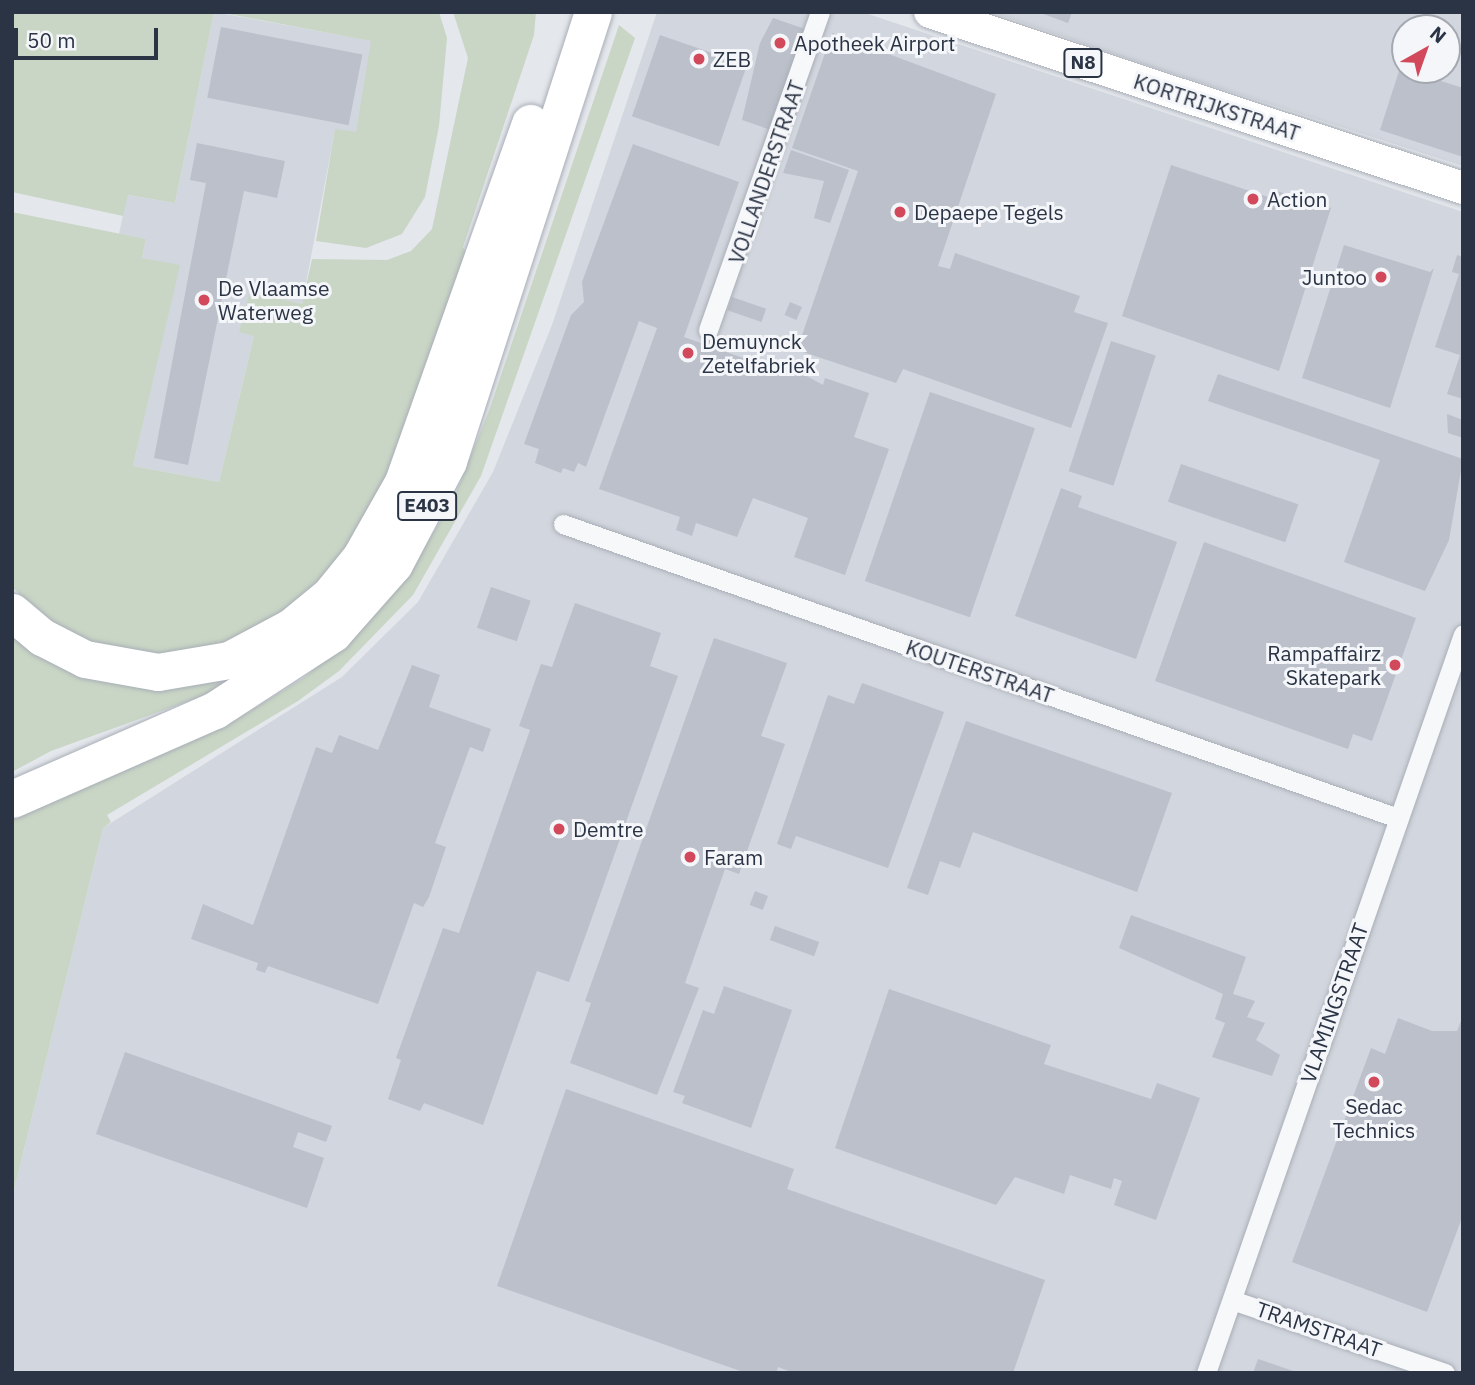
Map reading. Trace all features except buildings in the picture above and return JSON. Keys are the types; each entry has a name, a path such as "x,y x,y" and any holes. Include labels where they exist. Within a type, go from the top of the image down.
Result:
{"highway":[{"name":"E403","path":"12,612 42,637 85,659 158,672 229,660 291,627 330,595 360,558 403,482 566,12"},
{"name":"E403","path":"12,799 215,710 333,633 394,564 447,461 593,12"}],"main road":[{"name":"KORTRIJKSTRAAT","path":"930,12 1463,188"}],"street":[{"name":"VOLLANDERSTRAAT","path":"708,330 820,12"},
{"name":"KOUTERSTRAAT","path":"563,524 1398,818"},
{"name":"VLAMINGSTRAAT","path":"1206,1373 1463,634"},
{"name":"TRAMSTRAAT","path":"1232,1300 1445,1373"}],"shaded area":[{"path":"214,12 372,41 356,133 335,130 302,304 250,291 254,336 219,482 133,466 179,266 142,258 146,239 119,234 127,195 175,203"},
{"path":"657,12 862,12 1463,212 1463,1373 12,1373 12,1198 103,828 342,677 418,602 493,472 552,325"},
{"path":"991,12 1463,12 1463,166 1153,67"}],"green space":[{"path":"12,12 214,12 175,203 128,195 123,216 12,192"},
{"path":"218,12 439,12 447,38 439,126 425,197 402,234 366,248 316,241 335,129 356,132 371,41"},
{"path":"453,12 536,12 534,35 463,247 469,258 400,462 362,536 276,623 183,657 94,645 53,625 12,587 12,212 146,239 142,258 180,265 133,466 219,482 254,336 239,332 250,291 302,304 312,259 387,260 411,251 432,229 468,58"},
{"path":"619,25 635,38 481,476 413,595 339,671 298,701 107,815 111,822 103,828 12,1198 12,820 85,781 234,721 305,677 365,625 417,560 453,500 490,408"},
{"path":"487,274 498,280 437,460 404,523 342,610 304,643 233,685 51,751 12,772 12,629 63,663 129,682 176,683 226,672 336,604 395,519 424,461"}],"place":[{"name":"Apotheek Airport","path":"780,43"},
{"name":"ZEB","path":"699,59"},
{"name":"Action","path":"1253,199"},
{"name":"Depaepe Tegels","path":"900,212"},
{"name":"Juntoo","path":"1381,277"},
{"name":"De Vlaamse Waterweg","path":"204,300"},
{"name":"Demuynck Zetelfabriek","path":"688,353"},
{"name":"Rampaffairz Skatepark","path":"1395,665"},
{"name":"Demtre","path":"559,829"},
{"name":"Faram","path":"690,857"},
{"name":"Sedac Technics","path":"1374,1082"}]}
